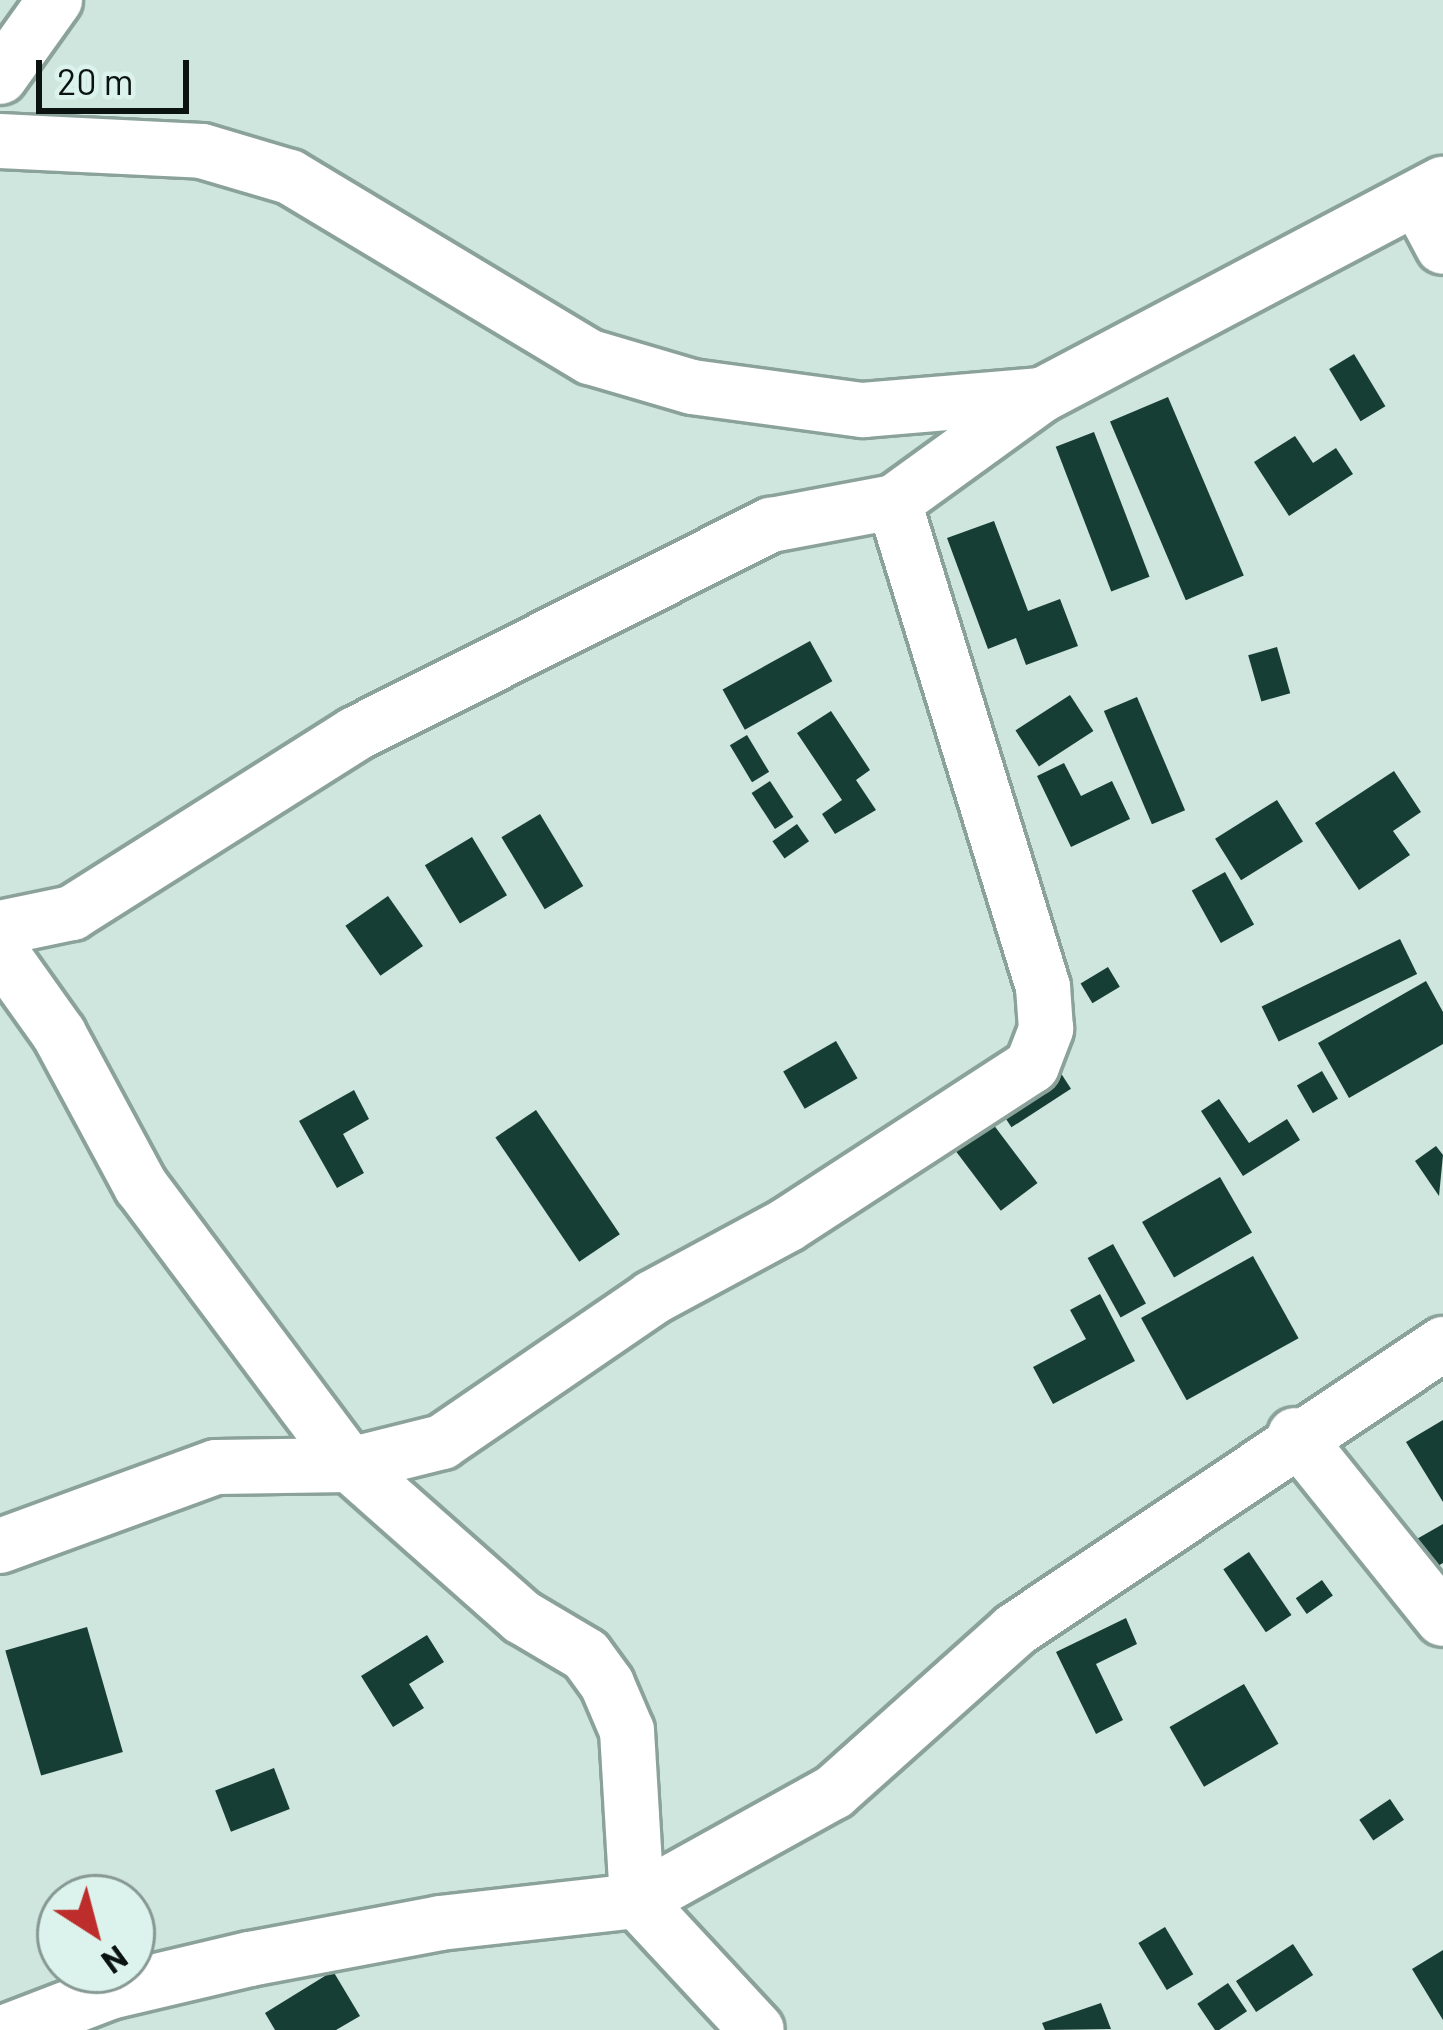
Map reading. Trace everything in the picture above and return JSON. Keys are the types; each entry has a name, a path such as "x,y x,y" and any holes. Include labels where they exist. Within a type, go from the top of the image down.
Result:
{"street":[{"path":"0,77 55,0"},
{"path":"0,141 202,151 290,177 590,357 692,386 863,410 1042,395"},
{"path":"0,928 72,913 356,734 771,525 894,502 1042,395 1430,192 1443,247"},
{"path":"0,1546 216,1467 350,1466 442,1442 652,1298 995,1095 1042,1050 1043,987 1022,905 894,502"},
{"path":"0,951 59,1034 142,1186 350,1466 522,1617 586,1655 607,1684 627,1731 637,1901 757,2030"},
{"path":"11,2030 110,1992 250,1959 440,1923 637,1901 834,1792 1015,1630 1295,1435 1443,1344"},
{"path":"1295,1435 1443,1619"}],"building":[{"path":"1354,354 1385,406 1361,421 1329,369"},
{"path":"1168,397 1244,576 1186,600 1110,422"},
{"path":"1094,432 1150,577 1111,591 1056,447"},
{"path":"1295,436 1313,463 1336,448 1353,474 1289,516 1254,462"},
{"path":"994,521 1028,611 1060,599 1078,646 1026,665 1016,638 988,649 947,538"},
{"path":"810,641 832,681 745,730 723,689"},
{"path":"1277,647 1290,693 1261,701 1248,655"},
{"path":"1070,695 1093,731 1039,766 1015,730"},
{"path":"1137,697 1185,810 1152,824 1104,711"},
{"path":"831,711 870,770 856,780 876,810 835,834 822,814 842,800 797,733"},
{"path":"747,735 769,772 752,782 730,745"},
{"path":"1064,763 1081,796 1112,781 1130,819 1071,847 1037,776"},
{"path":"1394,771 1421,812 1393,831 1410,855 1359,890 1315,823"},
{"path":"770,781 793,817 775,829 752,793"},
{"path":"1277,800 1303,842 1241,880 1215,839"},
{"path":"540,814 583,886 545,909 501,837"},
{"path":"797,824 809,841 784,858 772,841"},
{"path":"472,837 507,895 460,924 425,865"},
{"path":"1225,872 1254,924 1221,943 1192,890"},
{"path":"388,896 423,946 380,976 345,926"},
{"path":"1400,939 1417,974 1279,1042 1262,1007"},
{"path":"1108,967 1120,987 1092,1003 1081,983"},
{"path":"1426,981 1443,1012 1443,1044 1349,1098 1318,1043"},
{"path":"836,1041 858,1078 805,1109 783,1072"},
{"path":"1053,1061 1071,1089 1011,1127 993,1100"},
{"path":"1322,1071 1338,1099 1313,1113 1297,1086"},
{"path":"354,1090 369,1119 343,1134 364,1173 337,1188 299,1121"},
{"path":"1219,1099 1249,1143 1287,1119 1300,1140 1243,1176 1201,1111"},
{"path":"536,1110 620,1234 579,1262 495,1137"},
{"path":"993,1124 1038,1183 1001,1211 956,1152"},
{"path":"1436,1146 1443,1155 1439,1196 1415,1161"},
{"path":"1220,1177 1252,1232 1174,1277 1142,1222"},
{"path":"1113,1244 1146,1303 1121,1318 1088,1258"},
{"path":"1253,1256 1299,1338 1187,1400 1141,1318"},
{"path":"1100,1294 1135,1361 1053,1404 1033,1367 1086,1339 1070,1310"},
{"path":"1443,1420 1443,1502 1406,1442"},
{"path":"1443,1524 1443,1563 1424,1574 1408,1544"},
{"path":"1249,1552 1291,1615 1266,1632 1223,1569"},
{"path":"1322,1580 1333,1596 1307,1614 1296,1598"},
{"path":"1126,1618 1137,1644 1096,1664 1123,1720 1096,1734 1056,1652"},
{"path":"87,1627 123,1752 41,1775 5,1650"},
{"path":"427,1635 444,1662 409,1684 424,1708 393,1727 361,1676"},
{"path":"1244,1684 1278,1744 1204,1787 1170,1727"},
{"path":"274,1768 290,1809 231,1832 215,1791"},
{"path":"1390,1799 1404,1820 1373,1840 1359,1820"},
{"path":"1165,1927 1193,1974 1167,1990 1138,1943"},
{"path":"1293,1944 1313,1975 1256,2012 1236,1981"},
{"path":"1443,1950 1443,2020 1412,1969"},
{"path":"333,1971 360,2016 336,2030 275,2030 265,2013"},
{"path":"1228,1983 1247,2011 1215,2030 1197,2004"},
{"path":"1101,2003 1111,2029 1045,2030 1042,2023"}]}
